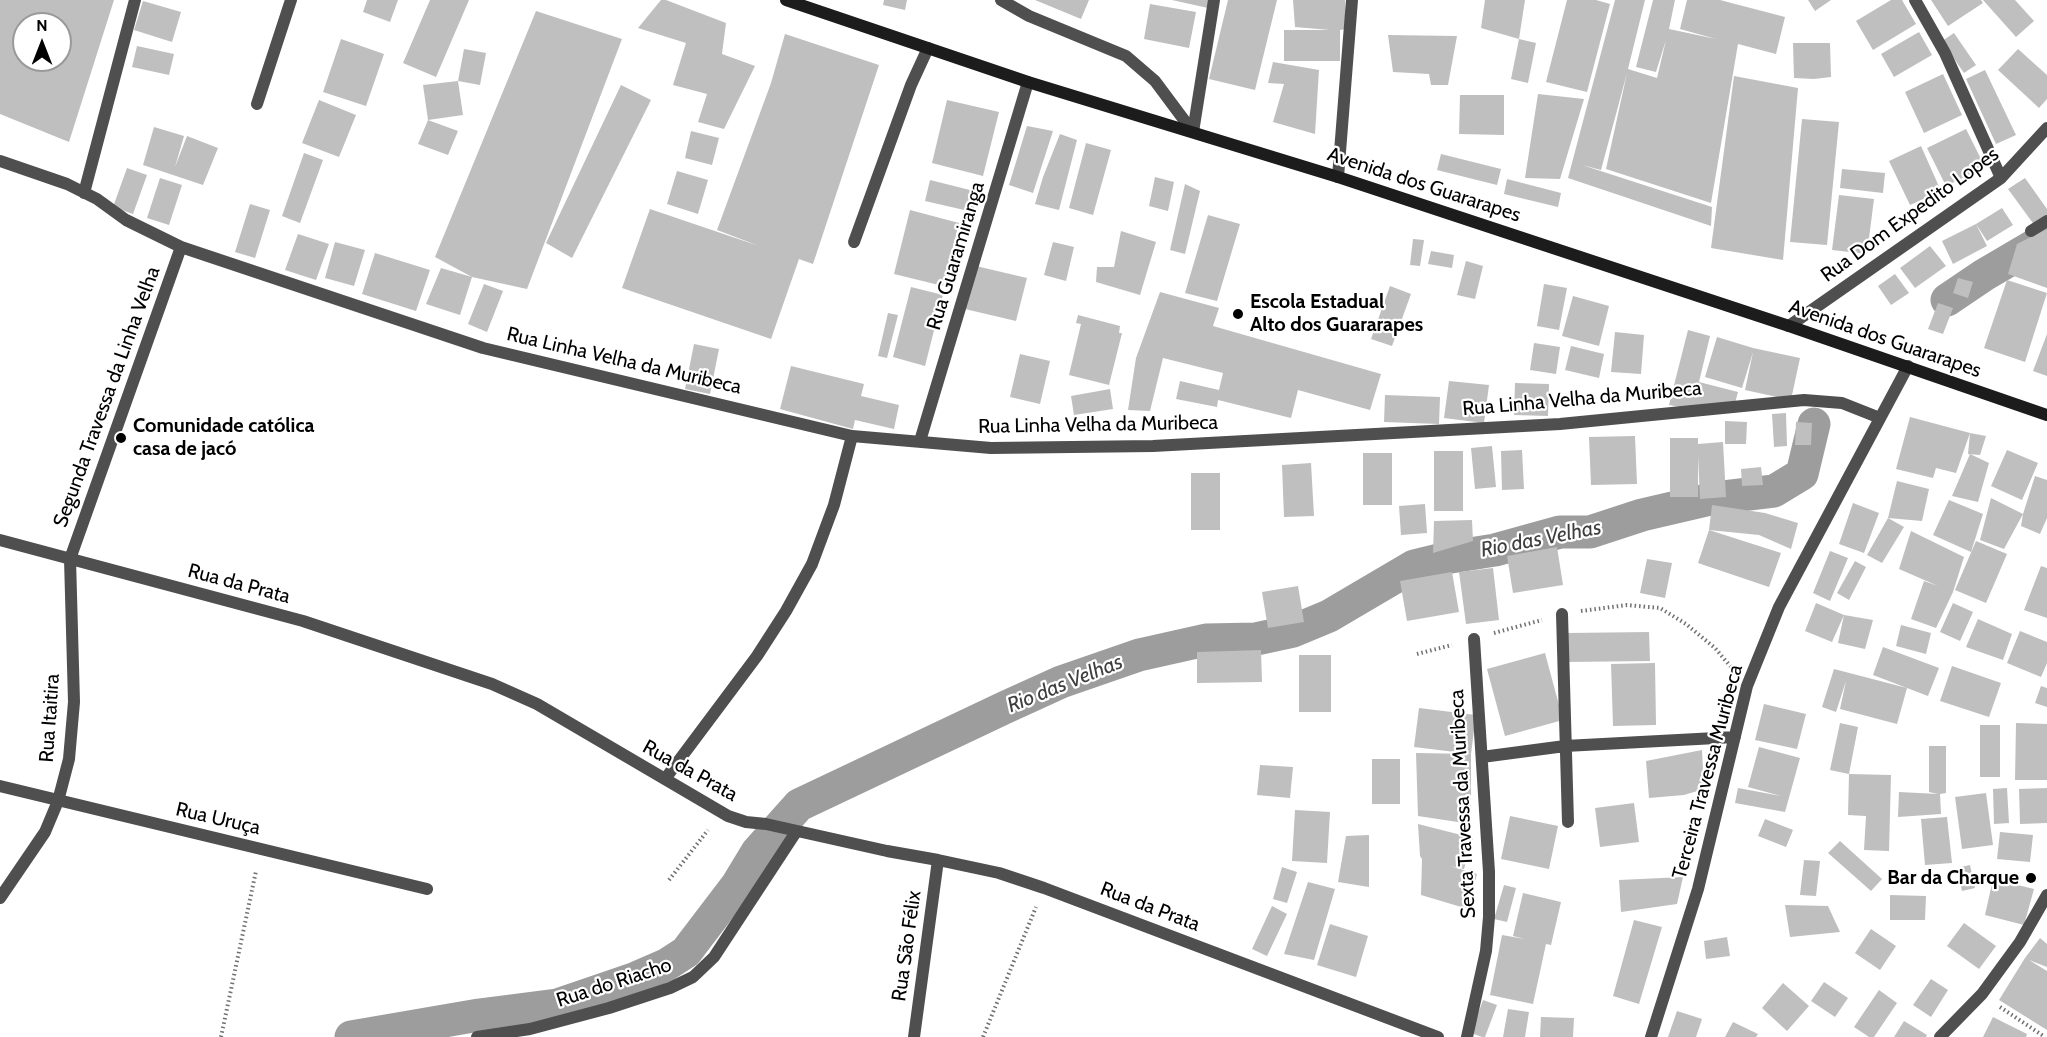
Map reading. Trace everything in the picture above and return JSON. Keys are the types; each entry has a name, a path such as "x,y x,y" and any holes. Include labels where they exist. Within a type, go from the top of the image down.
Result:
{"main road":[{"name":"Avenida dos Guararapes","path":"786,0 1028,82 1338,177 1789,326 2047,415"}],"street":[{"path":"84,193 135,0"},
{"path":"257,104 291,0"},
{"path":"1001,0 1020,5 1029,16 1126,56 1155,81 1193,132"},
{"path":"1193,132 1214,0"},
{"path":"1338,177 1352,0"},
{"path":"1916,0 1945,53 2001,178"},
{"path":"854,242 911,85 928,48"},
{"name":"Rua Guaramiranga","path":"920,441 1028,82"},
{"name":"Rua Dom Expedito Lopes","path":"1789,326 2001,178 2047,128"},
{"name":"Rua Linha Velha da Muribeca","path":"0,161 67,184 97,199 126,220 182,248 483,348 852,436 991,448 1153,446 1560,424 1804,400 1842,403 1880,418"},
{"path":"2031,231 2047,221"},
{"name":"Segunda Travessa da Linha Velha","path":"70,559 182,248"},
{"name":"Terceira Travessa Muribeca","path":"1651,1037 1698,889 1747,686 1779,608 1908,366"},
{"path":"665,779 757,656 786,611 812,564 834,505 852,436"},
{"name":"Rua da Prata","path":"0,540 303,621 492,684 537,704 722,813 746,822 766,824 999,873 1438,1037"},
{"name":"Rua Itaitira","path":"0,897 45,832 58,801 69,759 74,702 70,559"},
{"path":"1562,614 1568,822"},
{"name":"Sexta Travessa da Muribeca","path":"1467,1037 1486,951 1489,917 1489,872 1474,639"},
{"path":"1482,757 1565,746 1735,737"},
{"name":"Rua Uruça","path":"0,786 427,889"},
{"name":"Rua do Riacho","path":"477,1037 516,1034 609,1008 670,988 693,977 714,957 793,831"},
{"name":"Rua São Félix","path":"914,1037 938,860"},
{"path":"1940,1037 1982,994 2020,942 2047,895"}],"path":[{"path":"1417,654 1562,614 1627,605 1660,608 1686,624 1715,648 1747,686"},
{"path":"669,880 722,813"},
{"path":"221,1037 261,849"},
{"path":"983,1037 1044,888"},
{"path":"1982,994 2045,1037"}],"building":[{"path":"0,0 114,0 69,142 0,114"},
{"path":"367,0 398,0 390,22 363,12"},
{"path":"430,0 469,0 436,77 403,63"},
{"path":"661,0 726,23 722,54 755,66 724,129 698,122 707,94 673,85 686,43 638,28"},
{"path":"884,0 907,0 905,10 883,5"},
{"path":"1035,0 1089,0 1081,19"},
{"path":"1172,0 1210,0 1208,8"},
{"path":"1228,0 1277,0 1255,90 1209,79"},
{"path":"1293,0 1345,0 1346,29 1340,30 1340,61 1284,61 1284,30 1330,30 1295,27"},
{"path":"1485,0 1525,0 1519,39 1481,28"},
{"path":"1567,0 1596,0 1610,4 1587,92 1546,82"},
{"path":"1615,0 1645,0 1628,69 1657,78 1666,40 1656,72 1636,67 1653,0 1675,0 1669,29 1716,39 1680,29 1687,0 1720,0 1785,17 1776,54 1738,44 1711,203 1606,169 1627,73 1601,170 1582,165 1712,207 1711,226 1568,178"},
{"path":"1808,0 1831,0 1815,11"},
{"path":"1891,0 1902,0 1916,24 1873,50 1856,21"},
{"path":"1931,0 1981,0 1983,3 1948,26"},
{"path":"1983,0 2015,0 2034,21 2016,37"},
{"path":"143,1 181,12 172,42 134,30"},
{"path":"1150,4 1196,12 1189,48 1144,39"},
{"path":"536,11 622,39 527,289 472,277 435,257"},
{"path":"1919,32 1932,55 1894,77 1881,54"},
{"path":"1954,33 1976,65 1964,73 1942,41"},
{"path":"785,34 879,65 813,264 799,259 771,339 622,288 650,209 759,246 717,230 771,83"},
{"path":"1388,35 1457,36 1448,85 1431,85 1429,74 1393,72"},
{"path":"341,39 384,54 366,106 323,92"},
{"path":"1519,39 1536,43 1528,83 1511,79"},
{"path":"1793,43 1830,43 1831,77 1794,78"},
{"path":"137,46 174,54 169,75 132,67"},
{"path":"464,49 486,53 480,85 458,81"},
{"path":"2018,49 2047,75 2047,99 2039,108 1998,70"},
{"path":"1273,62 1319,70 1315,134 1273,122 1284,84 1268,83"},
{"path":"1985,70 2016,135 1996,144 1966,79"},
{"path":"1943,74 1962,115 1924,133 1905,92"},
{"path":"1734,76 1798,88 1783,260 1711,248"},
{"path":"458,81 463,115 428,120 423,85"},
{"path":"621,85 651,100 572,258 546,243"},
{"path":"1538,94 1584,99 1560,179 1525,178"},
{"path":"1460,95 1504,95 1504,135 1459,134"},
{"path":"319,100 356,115 339,157 302,143"},
{"path":"947,100 999,112 983,176 932,163"},
{"path":"1802,119 1839,122 1827,245 1790,242"},
{"path":"428,120 458,131 448,155 418,144"},
{"path":"1027,126 1053,131 1033,193 1009,185"},
{"path":"154,127 184,136 175,167 187,136 218,148 203,185 143,165"},
{"path":"1966,129 1985,167 1946,186 1927,148"},
{"path":"691,131 719,138 712,165 685,158"},
{"path":"1060,134 1077,140 1059,210 1035,204"},
{"path":"1086,143 1111,150 1093,215 1069,208"},
{"path":"1921,146 1941,191 1910,205 1889,161"},
{"path":"304,153 323,160 300,223 282,216"},
{"path":"1441,154 1501,169 1497,185 1437,170"},
{"path":"127,168 147,175 133,214 113,207"},
{"path":"1842,169 1885,173 1883,193 1840,188"},
{"path":"677,171 708,180 698,214 667,204"},
{"path":"1155,177 1174,182 1168,211 1149,206"},
{"path":"160,178 182,185 169,225 147,218"},
{"path":"2025,178 2047,209 2047,217 2035,226 2008,189"},
{"path":"1507,179 1561,193 1558,207 1504,194"},
{"path":"930,180 978,192 973,212 925,201"},
{"path":"1185,184 1200,191 1185,254 1170,250"},
{"path":"1839,195 1874,199 1867,254 1832,250"},
{"path":"250,204 270,210 255,258 235,252"},
{"path":"2002,208 2013,225 1987,241 1976,224"},
{"path":"910,210 959,223 943,286 894,274"},
{"path":"1208,215 1240,224 1217,301 1185,293"},
{"path":"1976,224 1987,246 1953,264 1942,241"},
{"path":"2047,229 2047,288 2008,274 2017,244"},
{"path":"1121,231 1156,242 1140,295 1096,282 1097,267 1114,267"},
{"path":"298,234 329,244 316,280 285,270"},
{"path":"1413,239 1424,240 1420,266 1410,265"},
{"path":"335,242 365,250 354,286 325,278"},
{"path":"1053,242 1074,247 1066,281 1044,275"},
{"path":"1930,246 1946,266 1915,288 1900,268"},
{"path":"1431,251 1454,255 1452,268 1428,264"},
{"path":"375,253 430,270 416,311 362,294"},
{"path":"1466,261 1483,266 1475,299 1457,295"},
{"path":"976,266 1027,278 1016,321 965,309"},
{"path":"441,268 472,277 460,315 426,304"},
{"path":"1895,274 1909,293 1891,305 1878,286"},
{"path":"1958,278 1973,282 1968,298 1953,293"},
{"path":"2007,280 2047,293 2025,362 1984,348"},
{"path":"484,284 503,291 487,332 468,324"},
{"path":"1544,284 1567,288 1559,330 1537,326"},
{"path":"1390,286 1411,294 1392,346 1371,339"},
{"path":"911,287 943,295 925,366 893,357"},
{"path":"1160,292 1219,308 1213,326 1381,374 1370,410 1298,390 1291,418 1218,400 1217,407 1176,399 1180,381 1219,390 1223,373 1163,358 1150,411 1128,410 1136,358"},
{"path":"1573,296 1609,306 1599,346 1562,336"},
{"path":"1938,303 1953,308 1943,334 1928,329"},
{"path":"888,313 898,315 887,358 878,356"},
{"path":"1078,315 1120,326 1119,333 1122,333 1109,385 1069,375 1081,324 1076,323"},
{"path":"1688,330 1710,336 1699,382 1738,392 1735,403 1692,409 1669,405"},
{"path":"1615,332 1644,335 1641,374 1611,372"},
{"path":"2047,334 2047,376 2033,371"},
{"path":"1717,337 1753,348 1800,358 1791,400 1745,390 1753,352 1742,388 1705,377"},
{"path":"1534,343 1560,347 1556,374 1530,370"},
{"path":"694,344 719,349 710,394 685,389"},
{"path":"1571,346 1604,354 1599,378 1565,370"},
{"path":"1020,354 1050,361 1040,404 1010,397"},
{"path":"791,366 864,384 861,396 899,405 894,429 855,420 853,429 780,409"},
{"path":"1449,381 1489,385 1484,423 1444,418"},
{"path":"1515,383 1549,384 1548,416 1514,415"},
{"path":"1110,389 1113,409 1074,415 1071,396"},
{"path":"1385,395 1440,397 1439,424 1384,422"},
{"path":"1786,413 1787,446 1774,447 1772,414"},
{"path":"1910,417 1970,433 1956,473 1936,468 1933,478 1896,469"},
{"path":"1725,421 1747,422 1746,444 1725,444"},
{"path":"1796,422 1812,423 1811,445 1795,445"},
{"path":"1970,433 1986,436 1980,455 1968,454"},
{"path":"1635,436 1637,484 1591,485 1589,437"},
{"path":"1670,438 1698,438 1698,444 1723,442 1726,497 1700,499 1698,456 1698,497 1670,497"},
{"path":"1492,446 1496,487 1475,489 1471,448"},
{"path":"1522,450 1524,489 1502,490 1501,451"},
{"path":"2007,450 2038,463 2022,500 1991,486"},
{"path":"1434,451 1463,451 1463,511 1434,511"},
{"path":"1363,453 1392,453 1392,505 1363,505"},
{"path":"1970,454 1989,463 1978,502 1952,496"},
{"path":"1311,463 1314,516 1284,517 1282,465"},
{"path":"1761,467 1763,485 1742,486 1741,469"},
{"path":"1191,473 1220,473 1220,530 1191,530"},
{"path":"2035,476 2047,480 2047,518 2040,534 2021,526"},
{"path":"1897,481 1929,489 1922,521 1888,518"},
{"path":"1991,498 2023,514 2004,549 1980,540"},
{"path":"1949,500 1983,514 1971,552 1933,535"},
{"path":"1853,503 1879,513 1864,553 1839,544"},
{"path":"1425,504 1427,533 1401,535 1399,506"},
{"path":"1712,505 1765,513 1798,523 1791,549 1759,535 1709,530"},
{"path":"1888,518 1904,527 1882,563 1867,555"},
{"path":"1472,520 1473,541 1433,553 1434,521"},
{"path":"1709,530 1781,553 1769,587 1698,563"},
{"path":"1911,531 1964,557 1953,592 1936,628 1911,619 1924,581 1938,586 1899,569"},
{"path":"1976,541 2007,554 1986,603 1955,590"},
{"path":"1557,547 1563,585 1513,593 1507,556"},
{"path":"1830,551 1848,558 1830,601 1813,593"},
{"path":"1647,559 1672,563 1665,598 1640,593"},
{"path":"1855,561 1866,567 1849,600 1837,593"},
{"path":"2041,566 2047,568 2047,618 2024,610"},
{"path":"1493,568 1499,620 1466,624 1459,572"},
{"path":"1452,572 1459,612 1407,621 1400,581"},
{"path":"1298,586 1304,622 1268,628 1262,592"},
{"path":"1816,603 1844,615 1832,642 1805,631"},
{"path":"1953,603 1973,612 1960,641 1940,632"},
{"path":"1844,615 1873,620 1865,649 1838,643"},
{"path":"1978,619 2012,634 2003,660 1966,647"},
{"path":"1901,625 1931,633 1926,654 1896,646"},
{"path":"2020,631 2047,642 2047,663 2041,677 2007,663"},
{"path":"1649,632 1650,661 1567,662 1567,633"},
{"path":"1883,647 1939,668 1928,696 1873,675"},
{"path":"1261,650 1262,682 1197,683 1197,652"},
{"path":"1545,653 1563,720 1505,736 1487,669"},
{"path":"1299,655 1331,655 1331,712 1299,712"},
{"path":"1655,663 1656,725 1613,726 1611,664"},
{"path":"1952,666 2001,683 1989,717 1940,701"},
{"path":"1834,669 1907,688 1897,724 1840,709 1846,681 1836,712 1822,707"},
{"path":"2041,686 2047,688 2047,707 2035,703"},
{"path":"1764,704 1806,714 1797,749 1755,740"},
{"path":"1419,708 1476,715 1471,754 1414,747"},
{"path":"1840,723 1858,727 1849,774 1830,770"},
{"path":"2016,723 2047,724 2047,780 2015,780"},
{"path":"1980,725 2000,725 2000,777 1980,777"},
{"path":"1929,746 1946,746 1946,793 1940,794 1941,814 1898,817 1899,792 1938,794 1929,792"},
{"path":"1759,747 1800,758 1785,812 1735,803 1738,788 1781,796 1748,787"},
{"path":"1702,750 1704,789 1684,795 1649,798 1646,761"},
{"path":"1416,753 1471,754 1471,824 1418,816"},
{"path":"1372,759 1400,759 1400,804 1372,804"},
{"path":"1260,765 1293,767 1290,798 1257,795"},
{"path":"1849,774 1891,775 1889,851 1864,850 1866,816 1848,815"},
{"path":"2007,788 2009,823 1994,824 1993,789"},
{"path":"2047,788 2047,823 2020,824 2019,789"},
{"path":"1986,793 1993,845 1962,849 1955,797"},
{"path":"1634,803 1639,842 1600,847 1595,808"},
{"path":"1295,810 1330,812 1327,863 1292,861"},
{"path":"1510,816 1558,826 1549,869 1501,859"},
{"path":"1947,817 1952,863 1925,865 1921,819"},
{"path":"1765,819 1793,830 1786,847 1758,836"},
{"path":"1418,824 1473,838 1464,869 1450,866 1477,874 1468,909 1421,895 1422,859"},
{"path":"2000,832 2033,835 2030,862 1997,859"},
{"path":"1369,835 1369,887 1338,882 1346,836"},
{"path":"1840,841 1882,879 1871,891 1828,853"},
{"path":"1804,860 1820,861 1816,896 1800,895"},
{"path":"1970,865 1975,888 1962,891 1957,868"},
{"path":"1282,867 1297,872 1287,903 1273,899"},
{"path":"1683,877 1677,904 1621,912 1619,880"},
{"path":"1993,879 2034,889 2024,925 1985,915"},
{"path":"1308,882 1335,889 1314,960 1284,954"},
{"path":"1504,885 1516,888 1507,922 1494,919"},
{"path":"1523,893 1561,902 1551,945 1546,944 1533,1004 1490,995 1502,935 1525,939 1513,936"},
{"path":"1890,895 1926,896 1925,920 1890,920"},
{"path":"1785,905 1828,906 1840,932 1790,937"},
{"path":"1272,906 1287,914 1267,956 1252,949"},
{"path":"1634,920 1662,927 1639,1004 1613,996"},
{"path":"1964,923 1996,946 1979,969 1947,946"},
{"path":"1330,924 1368,936 1356,977 1317,965"},
{"path":"1871,929 1896,946 1880,970 1855,953"},
{"path":"1727,937 1730,956 1706,959 1704,941"},
{"path":"2040,938 2047,944 2047,967 2029,960 2047,971 2047,1030 1999,1000"},
{"path":"1931,979 1948,990 1931,1017 1913,1005"},
{"path":"1824,982 1848,998 1835,1017 1811,1001"},
{"path":"1783,983 1809,1006 1787,1031 1762,1008"},
{"path":"1879,990 1897,1003 1874,1037 1869,1037 1854,1027"},
{"path":"1483,1000 1497,1005 1485,1037 1471,1033"},
{"path":"1508,1009 1529,1012 1525,1037 1503,1037"},
{"path":"1677,1011 1702,1019 1696,1037 1668,1037"},
{"path":"1541,1017 1574,1018 1573,1037 1540,1037"},
{"path":"1993,1017 2027,1034 2026,1037 1983,1037"},
{"path":"1904,1021 1927,1035 1926,1037 1894,1037"},
{"path":"1733,1022 1758,1034 1756,1037 1725,1037"}],"waterway":[{"name":"Rio das Velhas","path":"1947,300 2047,238"},
{"name":"Rio das Velhas","path":"351,1037 479,1015 557,1005 636,978 666,965 686,952 737,885 757,852 799,805 1006,707 1061,682 1139,655 1206,640 1256,639 1293,631 1329,616 1414,566 1495,550 1560,532 1590,532 1642,515 1715,498 1774,491 1802,474 1814,424"}],"place":[{"name":"Escola Estadual Alto dos Guararapes","path":"1238,314"},
{"name":"Comunidade católica casa de jacó","path":"121,438"},
{"name":"Bar da Charque","path":"2031,878"}]}
